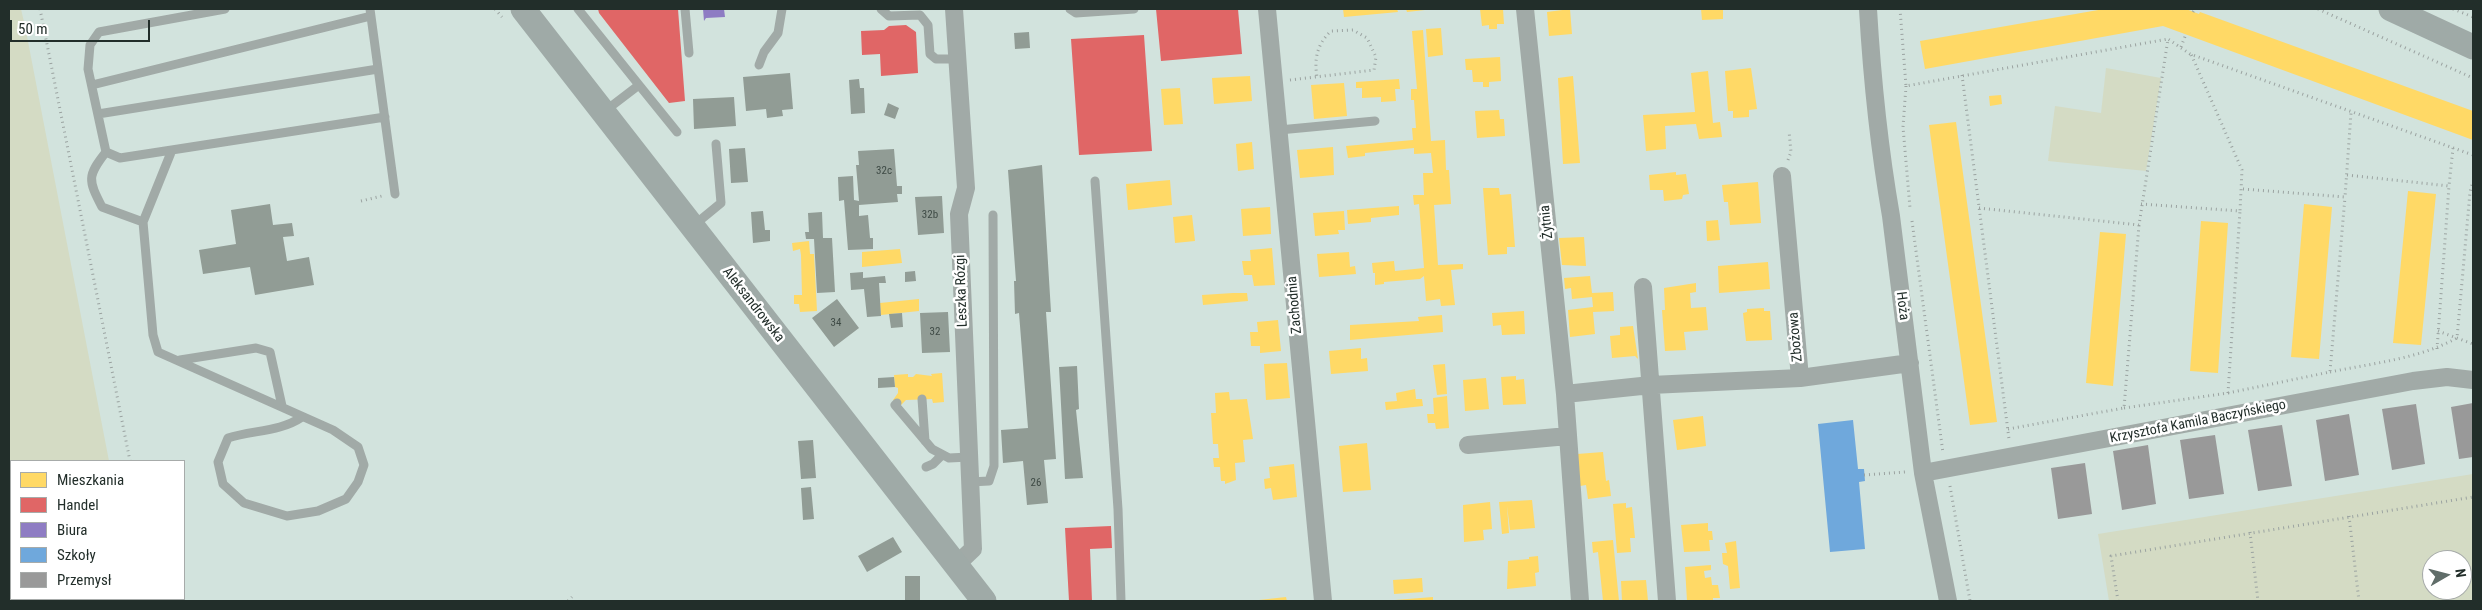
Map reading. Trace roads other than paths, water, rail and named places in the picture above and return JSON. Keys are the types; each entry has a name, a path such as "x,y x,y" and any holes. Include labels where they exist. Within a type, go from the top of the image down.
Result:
{"main road":[{"path":"2391,9 2473,47"},
{"name":"Aleksandrowska","path":"512,13 604,112 984,601"}],"street":[{"name":"Leszka Rózgi","path":"954,9 966,188 959,214 973,550 955,566"},
{"name":"Zachodnia","path":"1267,9 1323,601"},
{"name":"Żytnia","path":"1525,9 1565,394 1580,601"},
{"name":"Hoża","path":"1868,9 1872,75 1924,473 1948,601"},
{"name":"Zbożowa","path":"1565,394 1650,385 1800,378 1782,176"},
{"path":"1643,287 1667,601"},
{"path":"1800,378 1910,363"},
{"name":"Krzysztofa Kamila Baczyńskiego","path":"1924,473 1950,461 2413,381 2447,377 2473,380"},
{"path":"1468,445 1568,436"}],"lane":[{"path":"106,152 88,69 90,45 100,32 225,9"},
{"path":"578,9 677,132"},
{"path":"685,9 689,53"},
{"path":"759,65 764,52 778,32 782,9"},
{"path":"881,9 890,16 920,15 928,25 930,54 936,59 958,59"},
{"path":"1070,9 1076,13 1134,9"},
{"path":"92,85 371,13 395,194"},
{"path":"98,114 378,68"},
{"path":"604,112 639,84"},
{"path":"106,152 120,158 385,117"},
{"path":"1279,130 1375,121"},
{"path":"692,227 721,203 716,144"},
{"path":"172,150 143,222 153,335 158,352 334,430 358,447 364,465 358,482 346,499 318,511 287,516 244,502 223,484 218,462 228,438 246,432 274,430 302,417"},
{"path":"106,152 93,168 91,185 102,206 143,222"},
{"path":"1095,181 1118,509 1121,601"},
{"path":"970,482 989,481 994,466 993,215"},
{"path":"178,360 256,348 270,352 282,406"},
{"path":"922,399 925,442"},
{"path":"897,403 896,405 925,442 949,458 969,457"},
{"path":"926,467 933,464 942,454"}]}
